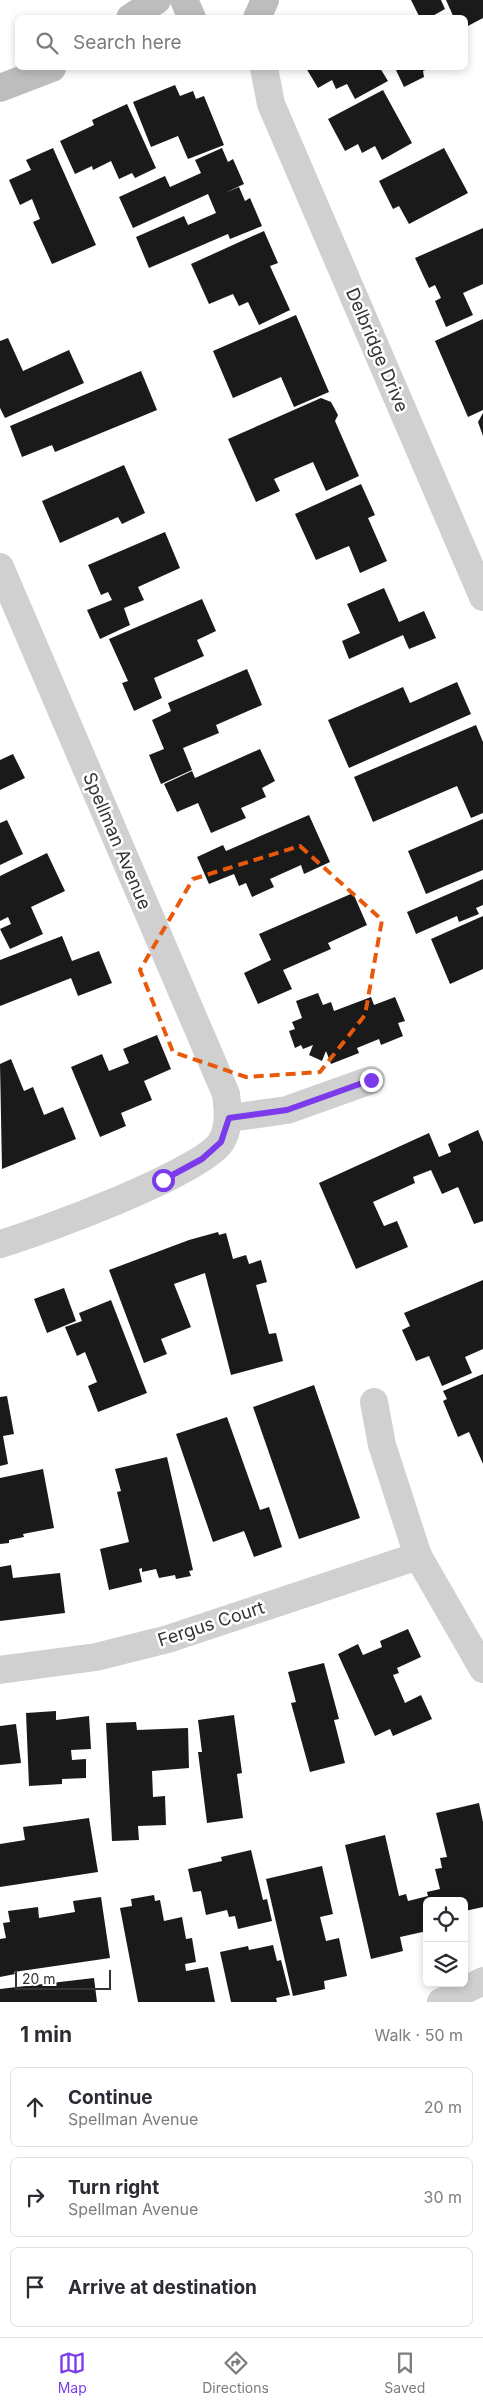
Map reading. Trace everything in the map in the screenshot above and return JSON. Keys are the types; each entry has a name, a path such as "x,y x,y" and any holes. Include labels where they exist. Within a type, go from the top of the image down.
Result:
{"street":[{"path":"134,15 157,0"},
{"path":"184,0 191,15"},
{"path":"0,88 47,70"},
{"name":"Delbridge Drive","path":"245,70 271,104"},
{"name":"Delbridge Drive","path":"264,70 271,104 483,597"},
{"name":"Spellman Avenue","path":"0,567 226,1094 229,1118 221,1142 202,1159 163,1180 0,1244"},
{"path":"229,1118 287,1110 371,1080"},
{"path":"374,1402 382,1445 418,1556 483,1669"},
{"name":"Fergus Court","path":"0,1670 96,1657 168,1639 418,1556"},
{"path":"441,2002 483,1981"}],"highlighted area":[{"path":"300,846 382,920 365,1015 320,1072 246,1077 173,1052 140,970 193,879"}],"building":[{"path":"411,0 441,0 445,9 434,15 418,15"},
{"path":"446,0 483,0 483,18 468,26 468,15 453,15"},
{"path":"307,70 381,70 388,81 355,99 347,84 336,89 332,80 318,88"},
{"path":"396,70 425,70 423,71 424,77 404,87"},
{"path":"175,85 180,96 193,91 196,99 204,96 224,145 188,159 178,136 151,147 133,102"},
{"path":"383,90 412,143 382,160 375,146 362,153 358,144 345,151 328,119"},
{"path":"127,104 156,168 135,178 132,173 119,179 111,161 93,170 92,166 75,174 60,141 94,125 92,120"},
{"path":"53,148 96,245 52,264 33,222 40,219 32,199 20,205 9,180 31,170 26,160"},
{"path":"222,148 228,162 233,159 244,184 225,193 239,187 245,201 250,198 262,226 230,239 228,234 149,268 136,237 184,216 188,225 216,213 208,194 133,228 119,197 165,176 170,187 201,173 195,160"},
{"path":"444,148 468,193 409,224 399,206 393,209 379,181"},
{"path":"483,228 483,284 463,293 473,315 446,327 435,301 441,298 435,285 429,288 415,258"},
{"path":"264,231 278,263 270,266 290,310 259,325 248,302 239,306 233,294 209,304 191,264"},
{"path":"296,315 329,392 294,407 281,377 233,398 213,351"},
{"path":"483,319 483,410 468,417 435,341"},
{"path":"8,338 23,371 69,350 84,383 5,418 0,408 0,341"},
{"path":"141,371 157,410 55,452 52,445 22,457 10,426"},
{"path":"321,398 331,402 338,415 335,421 359,476 326,491 313,462 274,479 280,491 256,502 228,439"},
{"path":"483,413 483,436 478,422"},
{"path":"124,465 145,513 122,524 118,517 60,543 42,501"},
{"path":"361,484 375,515 368,518 387,561 360,573 349,546 316,560 295,514"},
{"path":"165,532 180,568 138,587 144,600 124,608 130,625 100,639 87,610 112,600 108,592 101,595 88,565"},
{"path":"384,588 399,622 424,611 436,638 409,649 403,635 349,659 342,641 360,633 347,604"},
{"path":"202,599 216,631 197,640 204,656 154,678 162,698 134,711 122,683 128,681 109,639"},
{"path":"247,669 262,705 216,725 219,733 183,748 192,770 161,784 149,755 164,749 152,720 171,711 168,703"},
{"path":"457,682 471,714 349,768 328,720 403,687 410,703"},
{"path":"476,725 483,742 483,813 471,818 457,786 373,822 354,777"},
{"path":"260,749 275,781 262,788 266,797 241,808 246,818 211,833 198,803 177,812 164,784 192,771 195,778"},
{"path":"13,754 25,778 0,790 0,760"},
{"path":"309,815 330,862 304,874 301,865 270,879 274,887 252,897 246,883 239,886 234,874 209,884 197,857 223,845 226,851"},
{"path":"483,819 483,870 426,894 408,851"},
{"path":"7,820 23,854 0,865 0,823"},
{"path":"47,853 65,891 31,907 43,934 10,949 0,929 11,924 8,917 0,921 0,876"},
{"path":"483,879 483,905 476,908 479,914 459,922 457,916 416,934 407,912"},
{"path":"353,893 367,925 328,943 331,949 283,970 292,989 258,1004 244,973 271,960 259,934"},
{"path":"483,916 483,969 450,984 431,939"},
{"path":"62,936 72,961 99,951 112,983 78,996 71,978 0,1006 0,960"},
{"path":"318,993 323,1005 331,1002 334,1011 371,997 374,1005 395,997 405,1021 398,1023 403,1036 381,1045 379,1039 357,1048 359,1053 331,1064 326,1051 322,1061 309,1055 313,1045 303,1049 301,1045 295,1048 289,1031 295,1029 292,1022 302,1018 296,1001"},
{"path":"157,1035 171,1069 144,1081 152,1100 121,1113 126,1126 100,1137 71,1067 102,1054 109,1071 129,1063 123,1049"},
{"path":"11,1059 24,1091 33,1087 44,1115 63,1107 76,1139 2,1169 0,1064"},
{"path":"478,1130 483,1142 483,1221 474,1224 458,1187 442,1194 431,1170 413,1177 415,1183 373,1202 384,1226 397,1221 408,1247 356,1269 319,1183 429,1133 439,1157 451,1152 448,1144"},
{"path":"218,1232 219,1235 226,1233 233,1259 246,1255 249,1264 261,1260 267,1282 256,1285 269,1334 276,1333 283,1361 231,1375 205,1273 174,1284 191,1327 161,1339 167,1354 144,1363 109,1270 189,1240"},
{"path":"483,1280 483,1349 465,1357 472,1373 442,1386 429,1356 416,1361 402,1330 410,1326 404,1313"},
{"path":"64,1288 76,1321 47,1333 34,1299"},
{"path":"111,1300 147,1393 98,1412 88,1386 97,1382 85,1352 77,1356 65,1327 82,1321 79,1313"},
{"path":"483,1374 483,1464 469,1432 458,1437 443,1401 447,1399 443,1391"},
{"path":"314,1385 360,1518 299,1539 253,1407"},
{"path":"7,1396 14,1434 3,1436 8,1464 0,1466 0,1397"},
{"path":"227,1417 260,1510 269,1507 282,1547 254,1557 244,1531 213,1542 176,1434"},
{"path":"167,1457 193,1570 189,1571 191,1576 176,1579 175,1575 159,1578 156,1569 142,1572 142,1568 139,1569 142,1582 109,1590 100,1549 129,1542 117,1492 121,1491 115,1469"},
{"path":"43,1469 54,1528 23,1534 24,1537 9,1540 9,1543 0,1544 0,1478"},
{"path":"11,1565 13,1578 60,1573 65,1613 0,1621 0,1567"},
{"path":"408,1629 421,1657 397,1668 399,1673 393,1675 405,1703 421,1695 432,1719 393,1736 390,1729 375,1736 338,1654 358,1644 363,1655 382,1647 380,1641"},
{"path":"324,1663 339,1719 334,1720 345,1763 310,1772 291,1703 296,1702 288,1672"},
{"path":"56,1711 56,1720 89,1716 91,1749 71,1750 72,1760 86,1759 86,1778 62,1779 62,1784 29,1786 26,1713"},
{"path":"234,1715 242,1773 237,1774 243,1818 207,1823 198,1752 202,1752 198,1720"},
{"path":"136,1722 137,1730 188,1728 189,1768 152,1771 153,1797 165,1796 166,1825 138,1826 139,1840 112,1841 106,1723"},
{"path":"16,1724 21,1763 0,1765 0,1726"},
{"path":"479,1803 483,1822 483,1907 468,1910 468,1897 424,1897 428,1896 427,1892 440,1889 435,1869 442,1868 440,1858 447,1857 436,1813"},
{"path":"89,1818 98,1872 0,1887 0,1844 25,1840 23,1827"},
{"path":"385,1835 399,1896 406,1894 408,1901 423,1897 423,1932 400,1937 403,1951 371,1959 345,1845"},
{"path":"251,1850 263,1900 267,1899 272,1921 238,1929 235,1916 229,1917 227,1910 206,1915 201,1891 193,1892 188,1869 222,1861 221,1857"},
{"path":"322,1866 333,1914 320,1917 326,1941 339,1938 347,1976 324,1981 325,1989 293,1996 266,1879"},
{"path":"154,1895 155,1901 160,1900 164,1921 182,1917 186,1939 192,1938 196,1962 185,1964 186,1971 208,1967 215,2002 138,2002 120,1908 132,1906 131,1899"},
{"path":"101,1897 110,1958 14,1972 15,1974 0,1977 0,1939 6,1938 3,1923 10,1922 8,1911 38,1907 39,1918 75,1912 73,1901"},
{"path":"273,1945 277,1961 281,1960 290,1995 276,1998 277,2002 231,2002 220,1952 248,1946 249,1950"},
{"path":"94,1978 97,2002 0,2002 0,1989"}],"route":[{"path":"163,1180 202,1159 221,1142 229,1118 287,1110 371,1080"}]}
